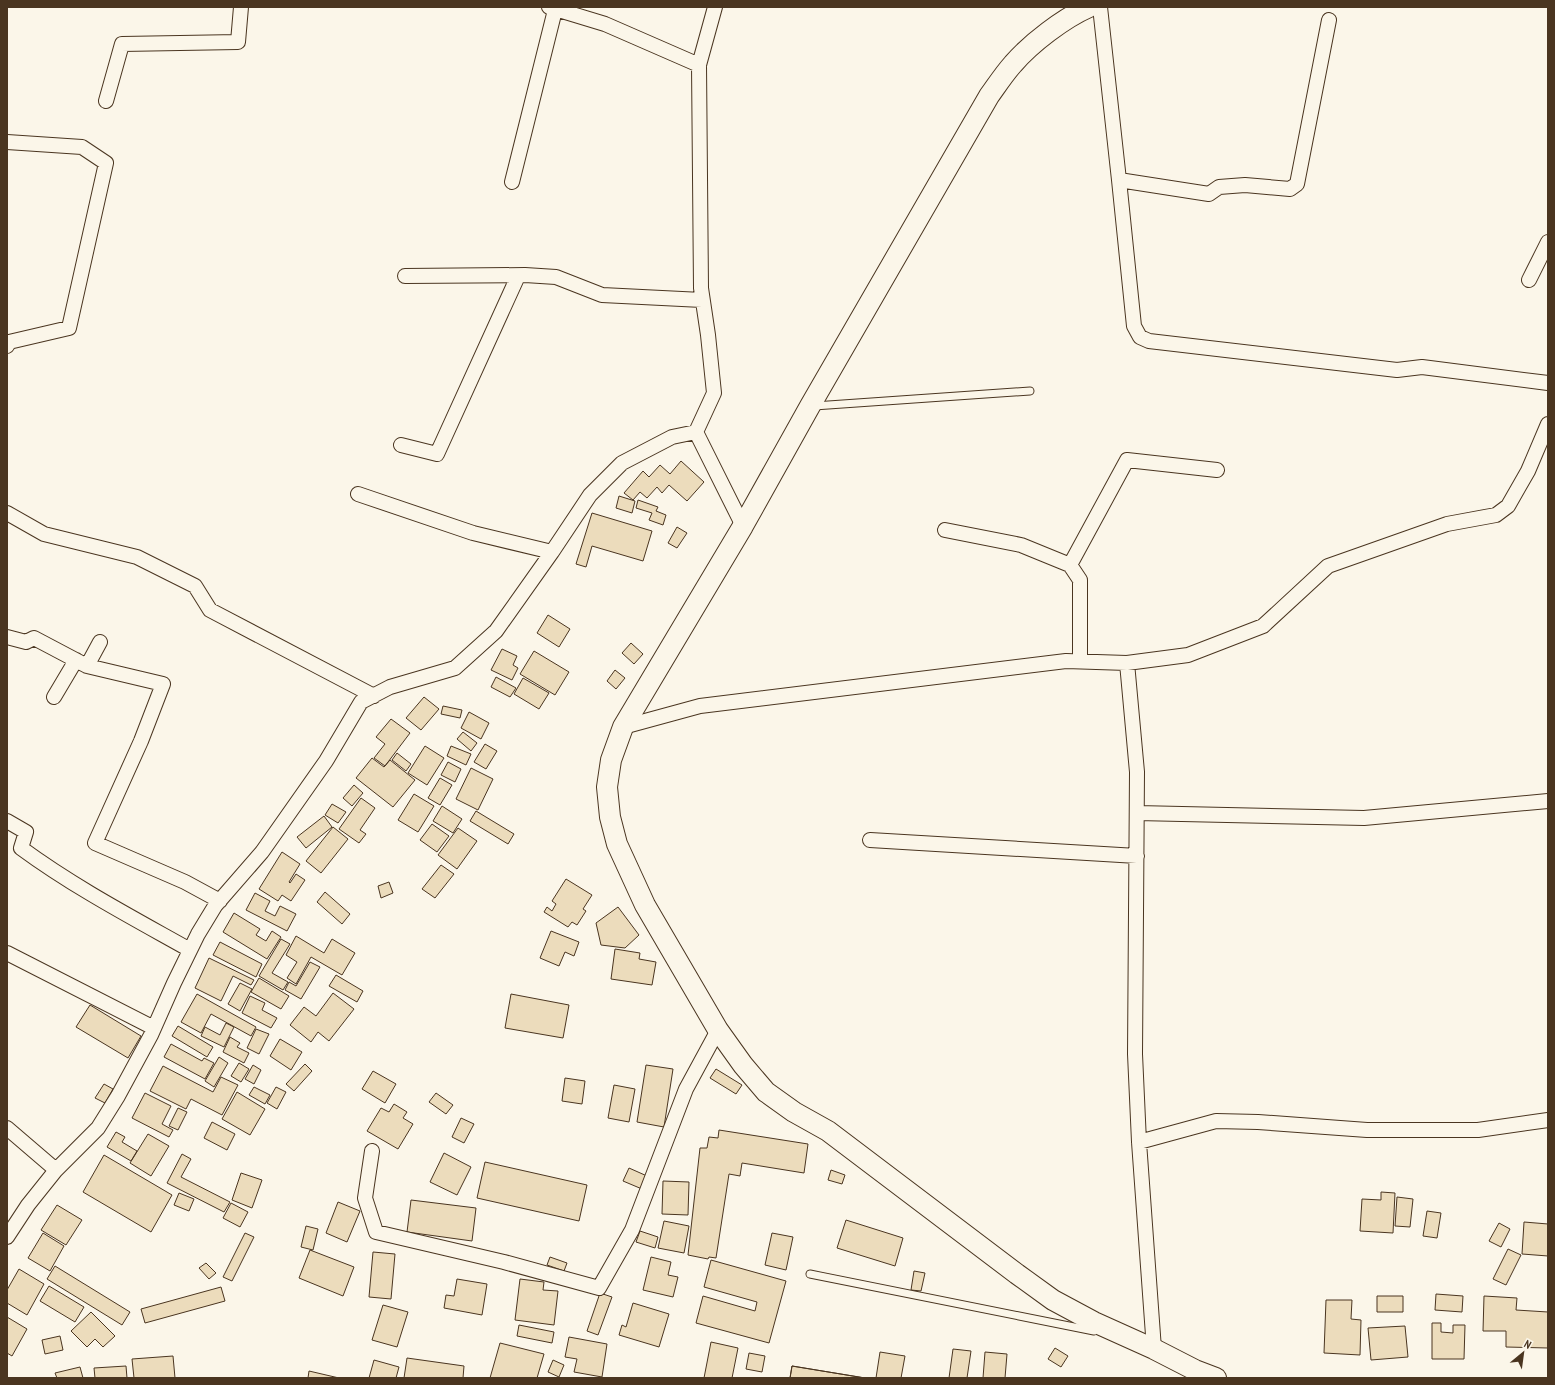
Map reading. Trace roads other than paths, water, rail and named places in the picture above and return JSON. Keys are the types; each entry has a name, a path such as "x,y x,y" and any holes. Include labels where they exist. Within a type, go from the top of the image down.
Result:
{"street":[{"path":"106,101 122,44 238,42 240,7"},
{"path":"696,432 714,393 701,288 699,65 715,7"},
{"path":"1089,7 1073,14 1031,47 1014,63 989,96 810,406 743,526 624,727 611,760 607,787 610,817 617,844 645,905 718,1030 743,1066 766,1092 794,1112 828,1131 1053,1300 1094,1322 1216,1378"},
{"path":"1100,7 1134,326 1140,337 1149,341 1397,370 1422,367 1548,382"},
{"path":"512,182 552,8 605,24 699,65"},
{"path":"1119,180 1209,194 1219,187 1245,184 1290,189 1297,184 1329,20"},
{"path":"7,142 82,147 106,163 69,328 9,342 7,346"},
{"path":"1529,280 1548,242"},
{"path":"405,276 556,277 602,295 702,300"},
{"path":"401,445 436,454 518,276"},
{"path":"624,727 700,706 1058,662 1127,663 1188,655 1262,626 1328,566 1448,524 1496,516 1508,506 1528,471 1548,424"},
{"path":"696,432 743,526"},
{"path":"7,1238 28,1205 56,1170 98,1128 125,1085 154,1028 198,934 220,901 262,852 326,761 361,702 390,688 455,668 496,631 590,495 622,463 672,438 696,432"},
{"path":"1070,565 1127,460 1217,470"},
{"path":"358,494 472,533 552,552"},
{"path":"7,513 44,534 137,557 195,586 210,610 374,696"},
{"path":"945,530 1021,545 1070,565 1080,580 1080,662"},
{"path":"7,637 26,642 34,638 81,663 163,684 141,741 95,843 185,882 220,901"},
{"path":"54,696 100,642"},
{"path":"1127,663 1137,772 1135,1054 1139,1142 1154,1349"},
{"path":"1137,813 1364,818 1548,801"},
{"path":"7,821 26,832 21,848 37,860 120,911 190,950"},
{"path":"870,840 1137,856"},
{"path":"7,953 154,1028"},
{"path":"372,1151 365,1198 376,1232 504,1262 599,1288 632,1230 686,1089 718,1030"},
{"path":"1139,1142 1216,1121 1258,1122 1368,1130 1478,1130 1548,1120"},
{"path":"7,1128 56,1170"}],"lane":[{"path":"810,406 1030,391"},
{"path":"810,1274 1130,1338"}]}
